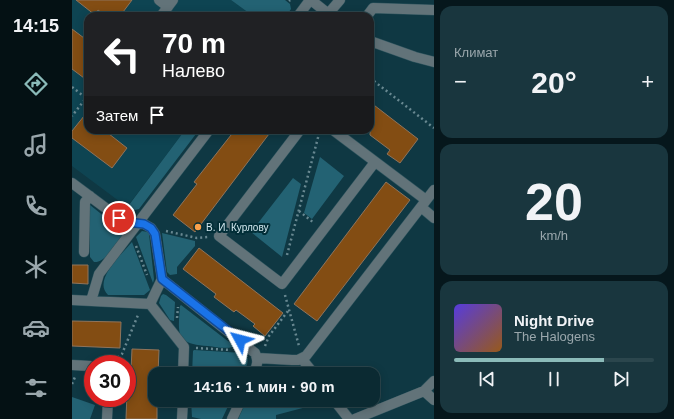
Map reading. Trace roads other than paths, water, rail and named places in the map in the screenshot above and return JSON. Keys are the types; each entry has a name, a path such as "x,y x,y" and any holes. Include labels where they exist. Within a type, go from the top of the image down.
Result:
{"street":[{"path":"159,0 170,3 164,12"},
{"path":"301,12 310,0 326,12"},
{"path":"332,12 340,0"},
{"path":"370,12 373,8 434,10"},
{"path":"374,43 397,52 434,62"},
{"path":"91,301 99,274 206,134"},
{"path":"297,134 219,236 282,284 375,162"},
{"path":"338,134 375,162 423,204 434,218"},
{"path":"72,183 123,220 138,223 151,228 155,234 162,279 155,294 146,303"},
{"path":"162,279 257,355 292,360 302,358 310,352 434,190"},
{"path":"84,252 85,202 90,196"},
{"path":"72,300 146,303 184,347 183,367"},
{"path":"256,367 257,355"},
{"path":"302,358 309,367"},
{"path":"72,366 84,366"},
{"path":"355,419 424,390 434,381"},
{"path":"424,390 434,400"},
{"path":"108,407 108,419"},
{"path":"182,419 183,407"},
{"path":"232,419 238,407"},
{"path":"340,407 349,419"}],"place":[{"name":"В. И. Курлову","path":"198,227"}]}
